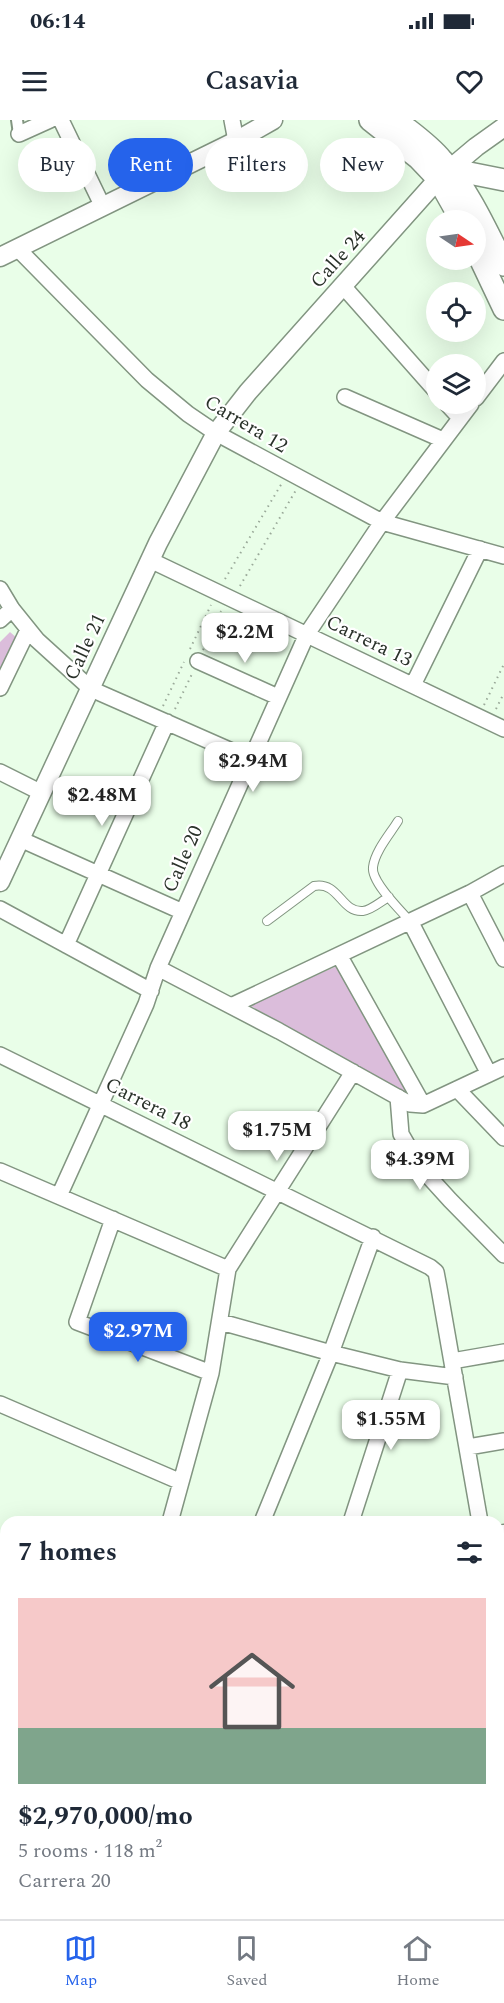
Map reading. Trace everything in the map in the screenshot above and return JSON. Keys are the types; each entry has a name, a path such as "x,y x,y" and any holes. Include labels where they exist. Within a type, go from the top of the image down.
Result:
{"main road":[{"path":"370,120 466,192 504,265"},
{"path":"396,120 429,146 444,174 457,210"},
{"path":"444,174 504,180"},
{"path":"485,270 504,309"}],"street":[{"path":"18,127 50,120"},
{"path":"61,120 103,207"},
{"path":"232,120 235,138"},
{"path":"241,138 273,120"},
{"name":"Calle 24","path":"216,433 248,392 444,174 504,127"},
{"path":"0,257 205,156"},
{"name":"Carrera 12","path":"18,248 147,380 188,414 216,433 382,522 504,556"},
{"path":"343,286 426,380"},
{"path":"486,385 504,361"},
{"path":"345,397 443,440"},
{"path":"456,414 460,418"},
{"name":"Calle 20","path":"59,1196 102,1105 151,991 158,968 307,634 382,522 463,414"},
{"name":"Calle 21","path":"0,882 173,511 216,433"},
{"path":"413,685 480,549"},
{"name":"Carrera 13","path":"150,560 491,722"},
{"path":"0,589 28,630 91,689 250,759"},
{"path":"0,620 12,609"},
{"path":"0,688 28,630"},
{"path":"198,661 278,697"},
{"path":"66,945 167,722"},
{"path":"0,772 42,794"},
{"path":"20,839 98,876 183,912"},
{"path":"231,1006 470,893 504,874"},
{"path":"470,893 504,959"},
{"path":"0,909 151,991"},
{"path":"410,921 489,1074"},
{"path":"339,955 420,1105"},
{"path":"158,968 398,1097 420,1105 504,1067"},
{"name":"Carrera 18","path":"0,1055 430,1267 436,1272 452,1361"},
{"path":"172,1516 211,1373 228,1269 353,1072"},
{"path":"457,1089 504,1138"},
{"path":"398,1097 401,1134 420,1167 503,1250"},
{"path":"0,1171 228,1269"},
{"path":"113,1219 77,1322 211,1373"},
{"path":"264,1516 331,1353 373,1237"},
{"path":"220,1322 400,1370 455,1377"},
{"path":"479,1516 452,1361 504,1352"},
{"path":"353,1516 400,1370"},
{"path":"0,1404 181,1482"},
{"path":"468,1448 504,1441"}],"lane":[{"path":"398,821 377,856 373,868 375,877 410,921"},
{"path":"267,921 314,886 331,887 349,906 362,911 370,909 389,897"}],"path":[{"path":"217,592 288,473"},
{"path":"232,599 302,480"},
{"path":"491,722 504,664"},
{"path":"491,722 504,693"}],"shaded area":[{"path":"10,632 18,639 0,668 0,642"},
{"path":"337,966 411,1097 249,1005"}]}
